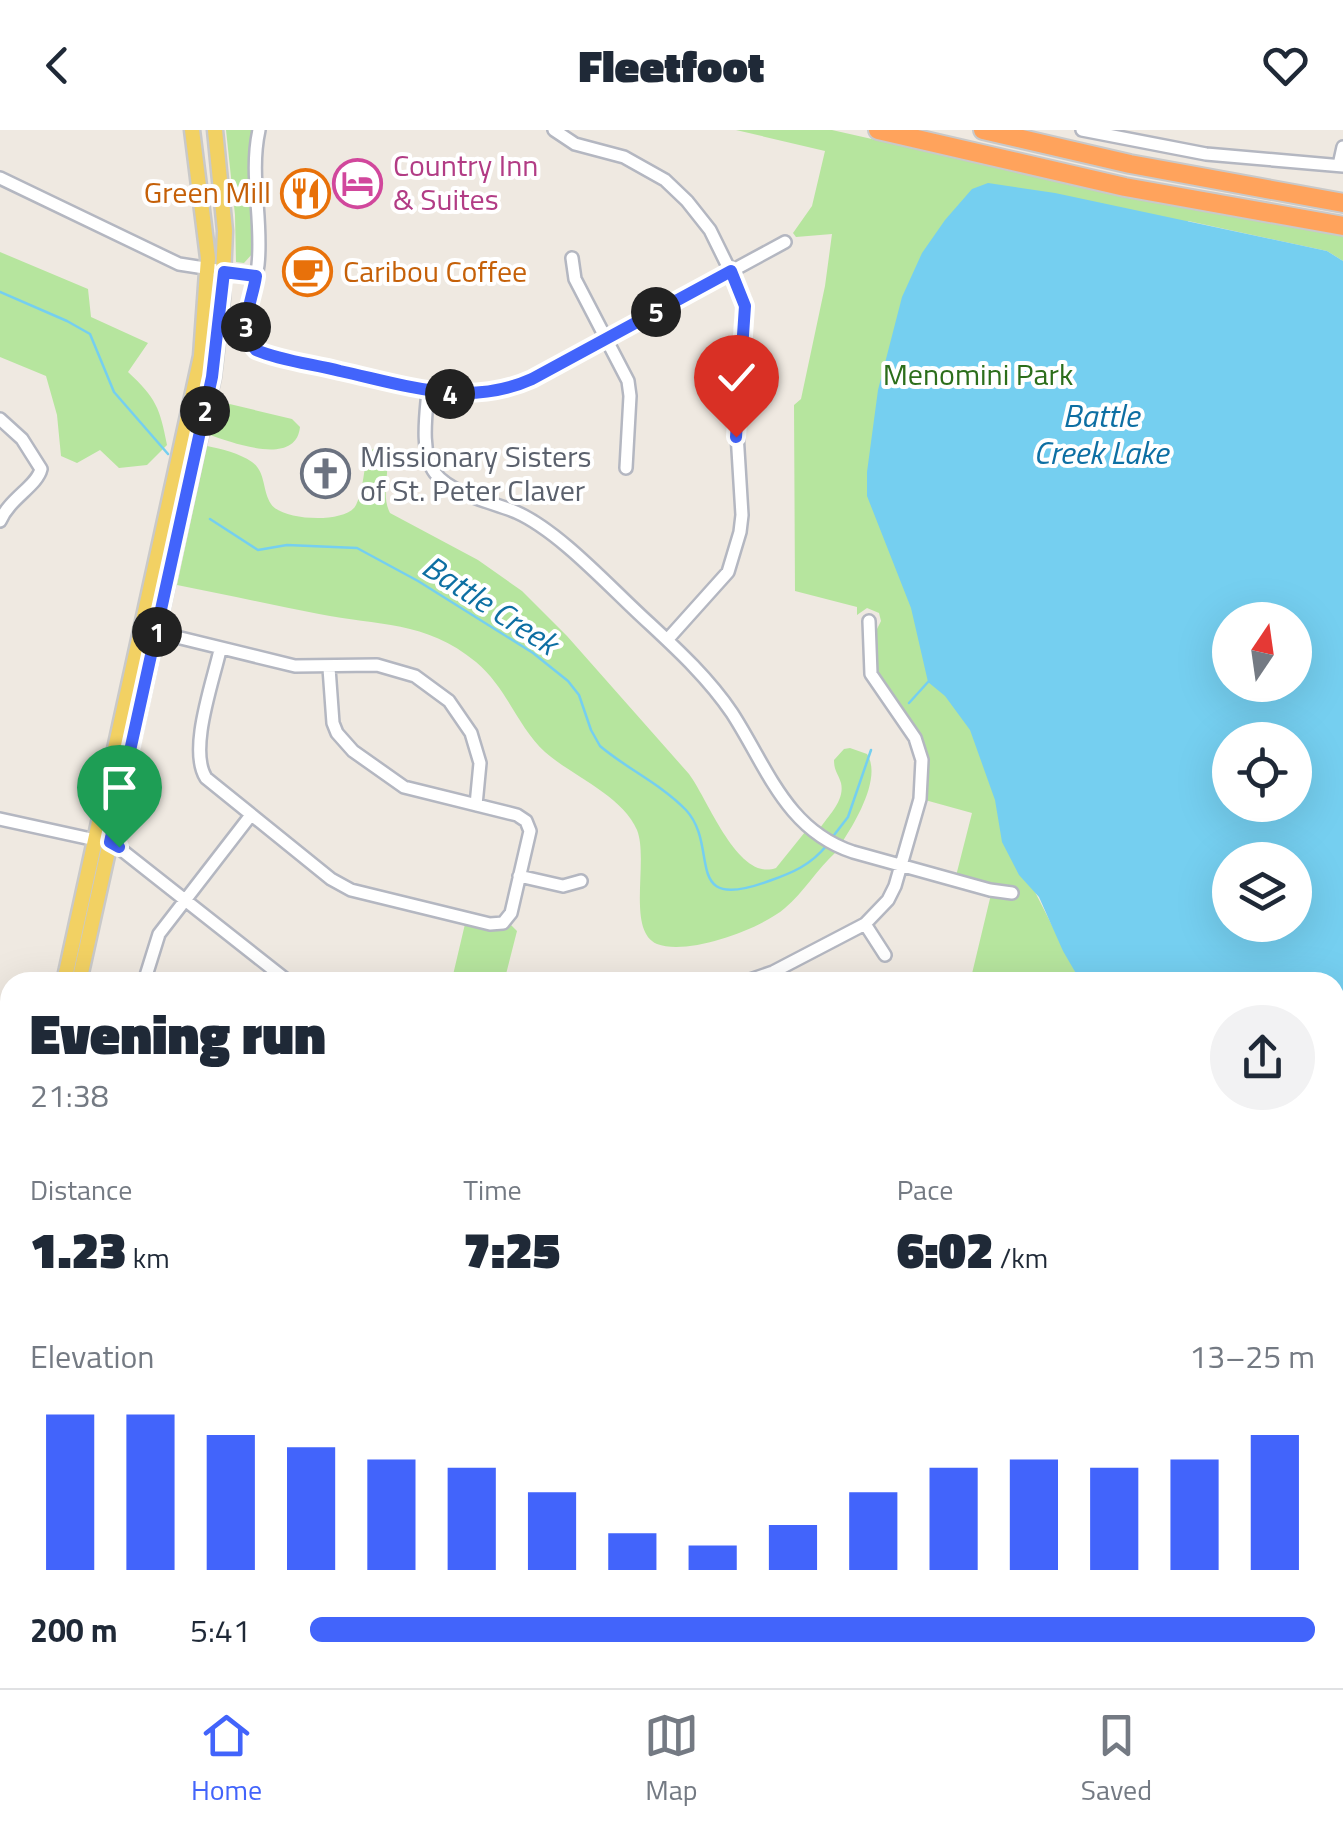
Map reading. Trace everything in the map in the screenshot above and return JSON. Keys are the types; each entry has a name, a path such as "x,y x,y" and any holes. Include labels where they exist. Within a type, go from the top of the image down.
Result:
{"highway":[{"path":"878,130 1125,187 1343,226"},
{"path":"983,130 1130,164 1343,203"}],"main road":[{"path":"150,631 198,376 208,270 192,130"},
{"path":"81,972 104,840 150,631 212,377 224,272 225,215 215,130"},
{"path":"67,972 104,840"}],"street":[{"path":"260,130 254,173 259,238 246,330 249,342 256,350 428,391 476,394 511,388 785,242"},
{"path":"554,130 575,144 624,157 665,180 710,230 745,306 736,417 740,532 728,572 667,640"},
{"path":"1082,130 1206,154 1341,166 1343,148"},
{"path":"0,178 178,264 256,276"},
{"path":"572,258 574,277 624,371 630,396 626,468"},
{"path":"428,391 427,447 430,466 440,479 542,526 667,640 730,712 785,804 820,836 834,845 902,866 1012,893"},
{"path":"0,420 22,439 40,469 40,475 13,499 0,521"},
{"path":"783,972 865,924 888,900 902,866 920,799 922,760 915,738 871,674 869,622"},
{"path":"150,631 295,666 388,667 426,682 464,721 478,750 476,805"},
{"path":"220,650 198,757 206,778 342,885 373,898 490,924 503,923 510,913 520,876 530,831 526,821 517,814 404,788 352,751 333,722 329,668"},
{"path":"147,972 158,934 251,814"},
{"path":"0,819 104,840 276,972"},
{"path":"520,876 563,886 581,881"},
{"path":"865,924 884,955"},
{"path":"270,972 271,968"}],"green space":[{"path":"226,130 254,130 249,169 253,253 244,263 236,262"},
{"name":"Menomini Park","path":"736,130 832,130 1129,197 1343,236 1343,261 1327,251 1188,221 1034,890 1076,972 972,972 993,886 956,876 972,813 925,800 927,762 874,666 879,613 867,608 857,615 857,607 795,591 794,405 801,399 832,234 796,237 793,233 812,206 825,151"},
{"path":"0,252 88,289 91,317 148,343 128,372 155,404 167,445 147,465 119,468 100,450 77,463 61,456 57,415 46,376 0,357"},
{"path":"217,401 292,419 300,427 296,439 288,446 262,449 210,435"},
{"path":"207,446 252,462 277,510 314,518 340,515 356,505 369,452 383,448 390,513 478,560 522,591 689,774 726,836 749,863 762,869 776,868 805,832 836,852 792,902 759,924 705,943 670,947 657,944 642,925 640,843 630,818 608,796 545,752 496,683 476,662 438,638 400,627 177,585"},
{"path":"850,748 867,754 871,774 865,799 843,841 820,828 841,795 834,760"},
{"path":"465,924 496,930 510,924 517,931 507,972 454,972"}],"water":[{"name":"Battle Creek Lake","path":"988,183 1055,193 1327,251 1343,261 1343,972 1075,972 1039,897 1019,875 1002,842 995,800 970,730 945,696 928,682 911,608 867,496 878,390 902,297 922,253 972,189"}],"waterway":[{"name":"Battle Creek","path":"0,292 90,334 114,392 168,454"},
{"name":"Battle Creek","path":"210,519 258,550 287,545 357,548 533,653 579,695 600,746 686,810 696,825 707,872 713,883 723,889 741,889 786,875 808,863 827,845"},
{"name":"Battle Creek","path":"909,703 928,682"},
{"name":"Battle Creek","path":"831,839 848,817 871,750"}],"place":[{"name":"Country Inn & Suites","path":"358,183"},
{"name":"Green Mill","path":"306,193"},
{"name":"Caribou Coffee","path":"308,272"},
{"name":"Missionary Sisters of St. Peter Claver","path":"325,474"}],"route":[{"path":"119,847 110,842 212,377 224,272 256,276 246,330 256,350 428,391 476,394 504,390 532,379 731,271 745,306 736,437"}]}
